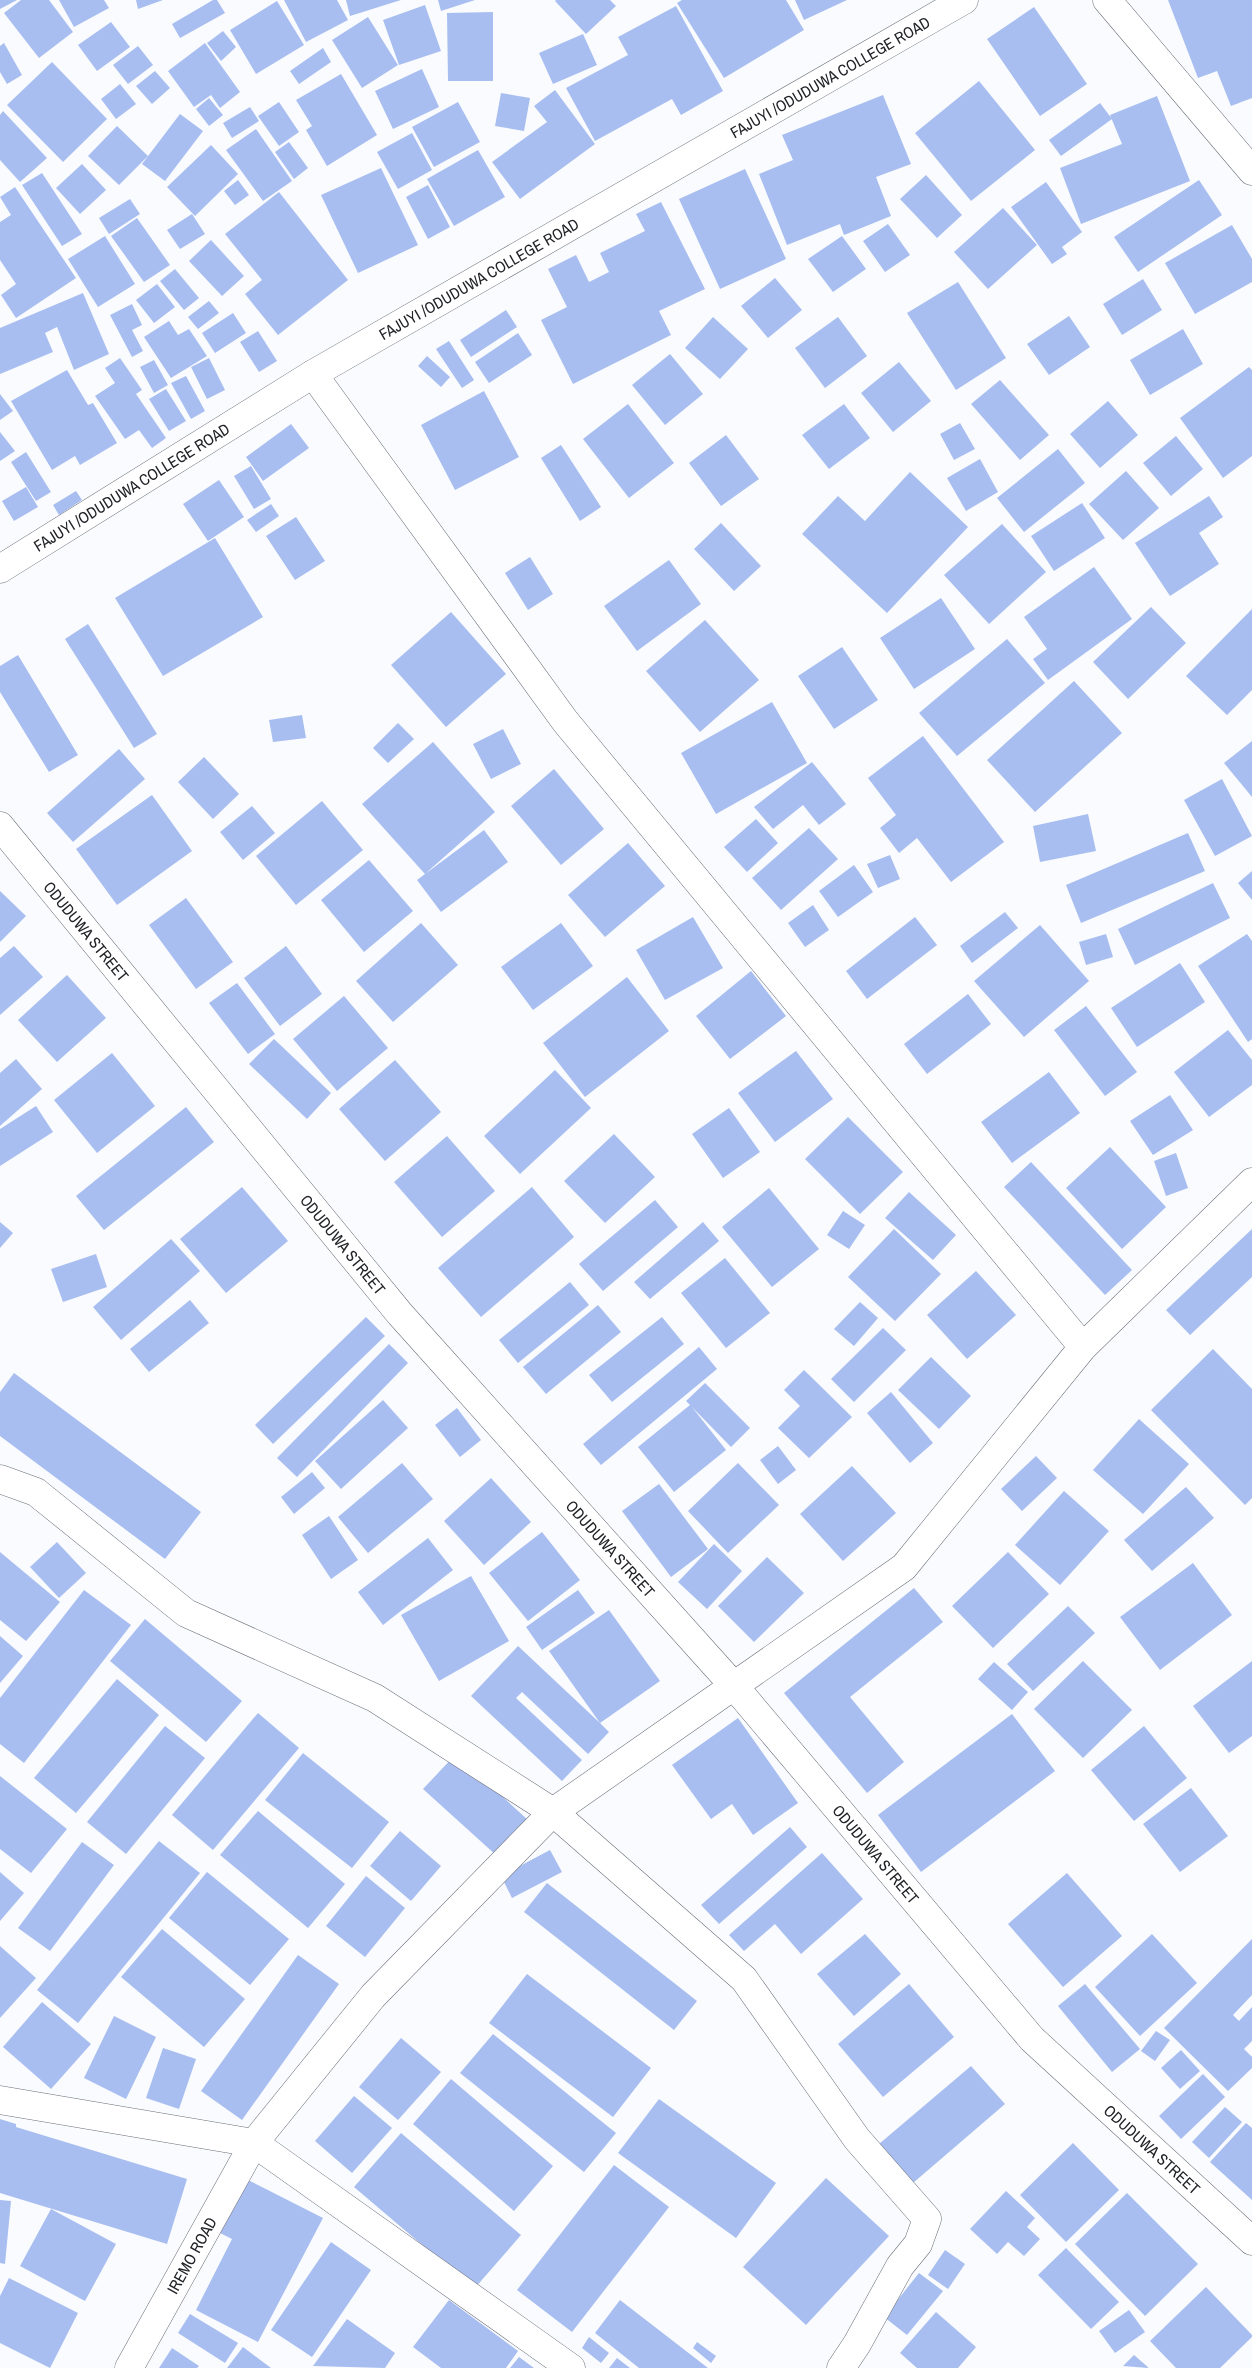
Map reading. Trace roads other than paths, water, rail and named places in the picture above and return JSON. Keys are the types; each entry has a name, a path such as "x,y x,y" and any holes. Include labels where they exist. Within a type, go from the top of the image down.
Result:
{"street":[{"name":"FAJUYI /ODUDUWA COLLEGE ROAD","path":"0,569 314,374 964,0"},
{"path":"1107,0 1252,171"},
{"path":"314,374 565,721 1084,1347"},
{"name":"ODUDUWA STREET","path":"0,826 400,1314 734,1686 1032,2039 1252,2241"},
{"name":"IREMO ROAD","path":"129,2368 254,2143 373,1996 553,1812 904,1567 1084,1347 1252,1182"},
{"path":"0,1479 36,1492 186,1613 375,1698 553,1812 744,1979 857,2140 927,2219 918,2244 900,2266 857,2344 841,2368"},
{"path":"0,2100 254,2143 571,2368"}]}
